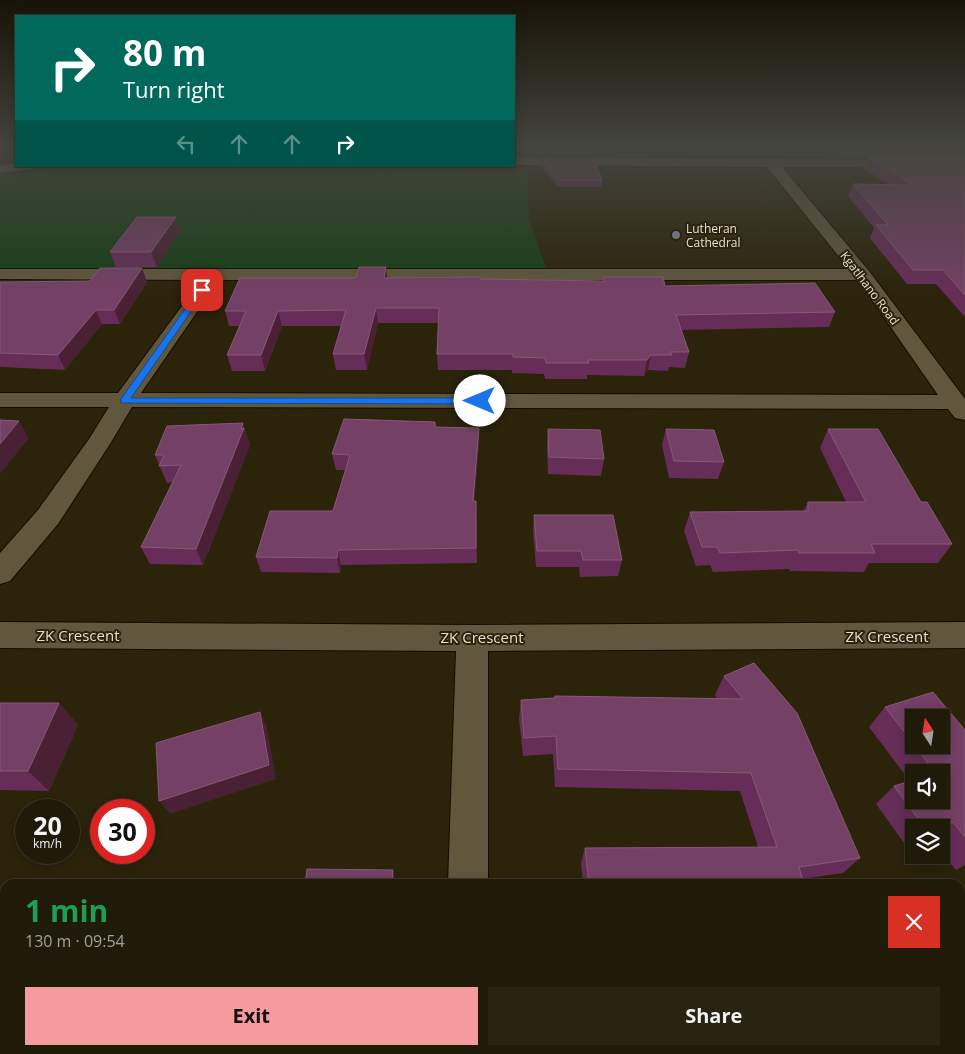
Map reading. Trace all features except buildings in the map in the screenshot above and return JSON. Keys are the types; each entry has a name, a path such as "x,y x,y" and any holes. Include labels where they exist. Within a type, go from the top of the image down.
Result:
{"street":[{"name":"Kgatlhano Road","path":"798,196 863,275 959,409"},
{"path":"0,274 863,275"},
{"path":"0,573 48,517 98,444 124,401 214,274"},
{"path":"0,400 959,409"},
{"name":"ZK Crescent","path":"0,635 472,638 965,635"},
{"path":"468,879 472,638"}],"green space":[{"path":"0,196 528,196 529,219 548,274 0,273"}],"place":[{"name":"Lutheran Cathedral","path":"676,235"}],"route":[{"path":"202,290 124,401 480,401"}]}
